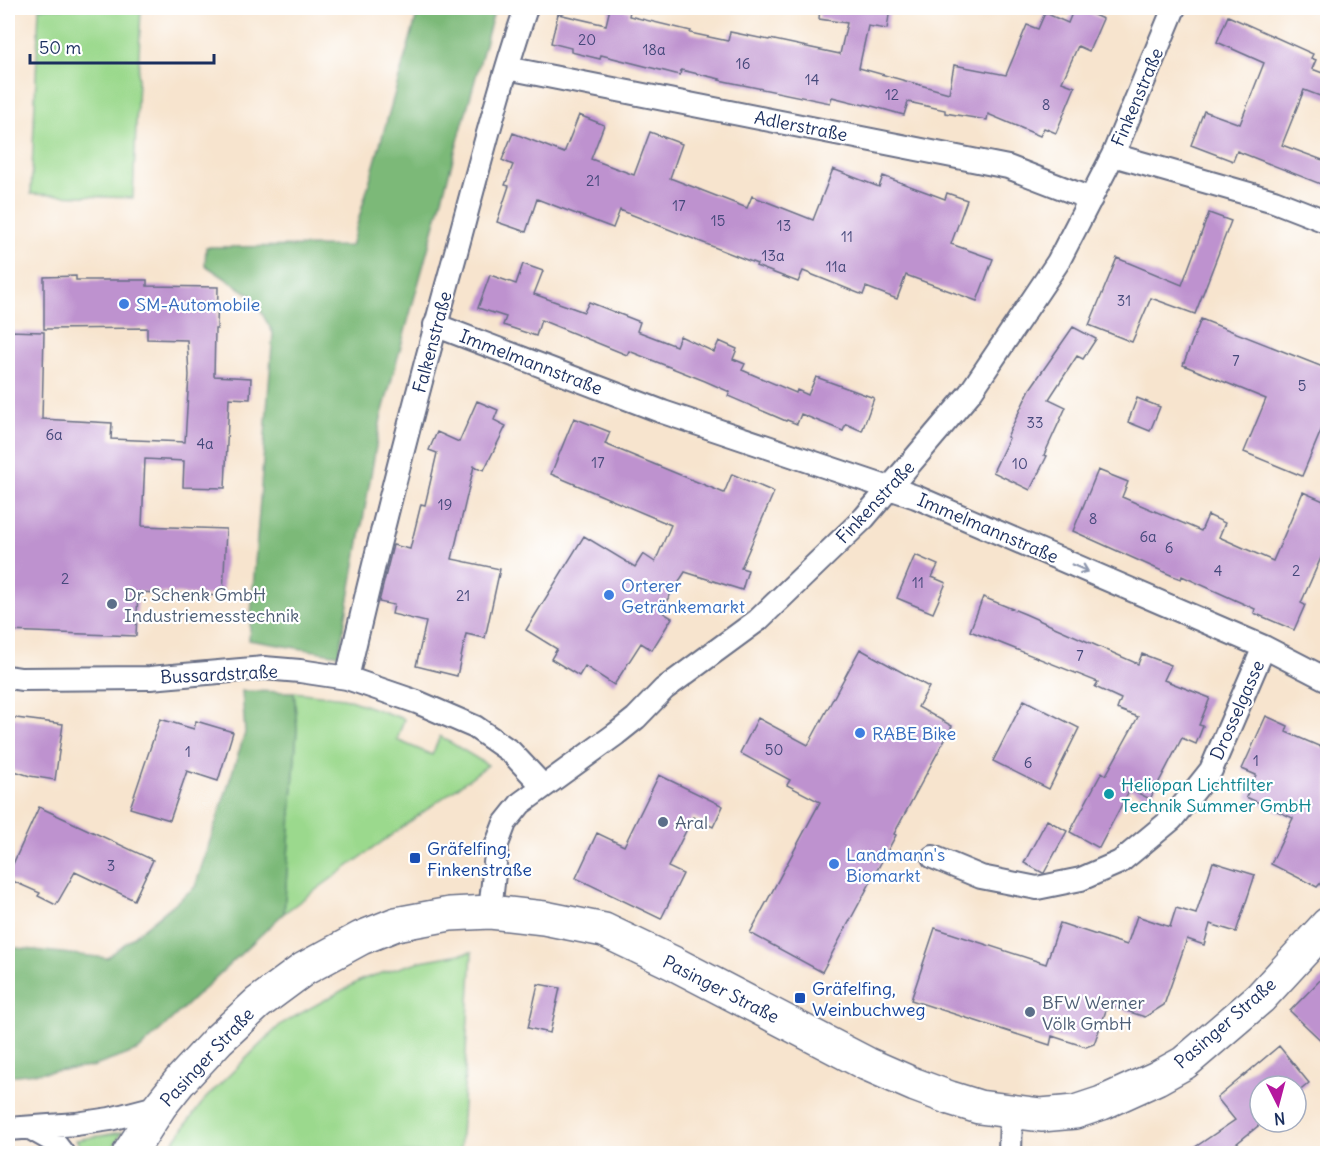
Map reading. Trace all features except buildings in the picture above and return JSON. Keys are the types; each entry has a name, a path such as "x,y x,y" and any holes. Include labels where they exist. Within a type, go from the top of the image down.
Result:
{"main road":[{"name":"Pasinger Straße","path":"129,1154 160,1106 180,1081 218,1040 258,1003 304,969 361,938 396,924 450,914 490,912 544,918 604,930 673,963 867,1064 915,1085 979,1107 1041,1115 1075,1112 1102,1103 1184,1063 1260,998 1328,924"}],"street":[{"name":"Falkenstraße","path":"347,678 435,325 526,8"},
{"name":"Finkenstraße","path":"490,912 497,844 505,823 521,803 636,718 664,689 758,620 864,518 970,393 1058,262 1092,199 1113,155 1174,8"},
{"name":"Adlerstraße","path":"507,68 1008,167 1092,199"},
{"path":"1113,155 1274,201 1328,222"},
{"name":"Immelmannstraße","path":"435,325 663,412 916,497 1264,647 1328,680"},
{"name":"Drosselgasse","path":"933,857 981,877 1038,888 1081,879 1120,862 1172,819 1210,770 1264,647"},
{"name":"Bussardstraße","path":"8,678 150,678 264,668 347,678 417,702 475,727 511,752 543,786"},
{"path":"19,1129 110,1119 160,1106"},
{"path":"1010,1154 1011,1112"},
{"path":"19,1129 52,1141 63,1154"}],"green space":[{"path":"39,8 141,8 133,198 31,194"},
{"path":"419,8 495,8 381,418 339,655 249,640 273,333 252,296 205,265 206,247 351,246"},
{"path":"242,691 294,692 297,729 284,913 139,1050 92,1067 8,1076 8,947 107,958 195,887 245,733"},
{"path":"294,692 344,698 404,719 397,740 432,755 440,736 488,765 284,913 297,729"},
{"path":"472,952 460,1153 165,1153 205,1099 281,1024 363,979 421,961"},
{"path":"122,1132 110,1153 86,1153 76,1140"}],"place":[{"name":"SM-Automobile","path":"124,304"},
{"name":"Orterer Getränkemarkt","path":"609,595"},
{"name":"Dr. Schenk GmbH Industriemesstechnik","path":"112,604"},
{"name":"RABE Bike","path":"860,733"},
{"name":"Heliopan Lichtfilter Technik Summer GmbH","path":"1109,794"},
{"name":"Aral","path":"663,822"},
{"name":"Gräfelfing, Finkenstraße","path":"415,858"},
{"name":"Landmann's Biomarkt","path":"834,864"},
{"name":"Gräfelfing, Weinbuchweg","path":"800,998"},
{"name":"BFW Werner Völk GmbH","path":"1030,1012"}]}
